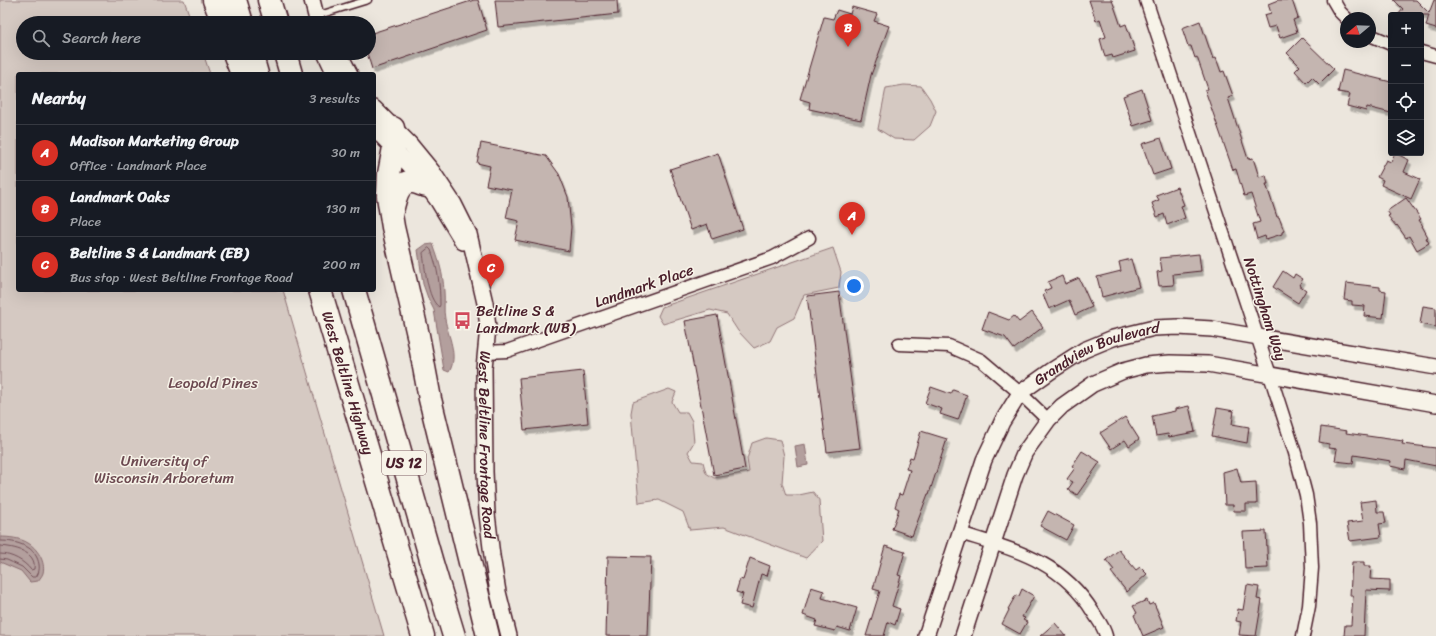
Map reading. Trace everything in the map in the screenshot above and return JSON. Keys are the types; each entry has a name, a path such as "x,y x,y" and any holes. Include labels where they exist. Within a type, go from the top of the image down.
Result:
{"highway":[{"path":"214,0 220,16"},
{"path":"235,0 240,16"},
{"path":"269,0 274,16"},
{"path":"237,60 241,72"},
{"path":"253,60 256,72"},
{"path":"286,60 289,72"},
{"path":"384,128 395,142 395,149 389,174 388,196 393,227 418,335 430,399 488,636"},
{"path":"391,212 400,188 411,181 427,186"},
{"name":"West Beltline Highway","path":"321,292 423,636"},
{"name":"US 12","path":"355,292 454,636"}],"street":[{"path":"312,0 317,16"},
{"name":"Nottingham Way","path":"1146,0 1270,375 1295,453 1306,496 1310,523 1312,568 1309,606 1303,636"},
{"path":"1333,0 1340,12"},
{"path":"1376,38 1388,43"},
{"path":"1424,53 1436,56"},
{"path":"328,60 334,72"},
{"path":"343,60 349,72"},
{"name":"West Beltline Frontage Road","path":"376,112 384,128 409,143 432,171 454,204 469,234 485,303 488,327 484,368 484,449 487,514 498,592 508,636"},
{"path":"395,149 427,186 446,213 460,240 473,253"},
{"name":"Landmark Place","path":"486,352 507,351 751,266 772,258 809,238"},
{"name":"Grandview Boulevard","path":"926,636 984,460 1002,422 1020,393 1084,350 1113,338 1154,328 1212,328 1436,367"},
{"path":"899,344 949,346 980,360 1020,393 1048,420"},
{"name":"Grandview Boulevard","path":"963,636 1015,475 1025,452 1048,420 1062,406 1094,384 1124,371 1146,365 1170,363 1208,364 1436,404"},
{"path":"960,533 1015,550 1040,561 1060,574 1085,598 1106,636"}],"lane":[{"path":"330,16 368,0"}],"green space":[{"name":"University of Wisconsin Arboretum","path":"0,0 184,0 190,16 16,16 16,60 205,60 209,72 16,72 16,292 284,292 384,636 0,636"},
{"path":"904,85 921,86 936,111 930,126 914,140 894,139 878,129 886,88"},
{"path":"833,248 841,272 839,288 804,295 794,318 777,327 770,341 754,348 738,331 727,314 710,310 663,324 658,316 662,307"},
{"path":"669,389 676,392 672,402 678,412 687,412 692,421 694,442 688,452 693,461 703,462 706,473 714,478 749,472 747,459 752,443 766,438 780,440 784,456 782,483 786,495 799,495 813,492 819,500 822,541 806,558 724,527 690,530 683,512 659,500 639,503 631,413 633,402"}],"water":[{"path":"433,244 442,273 444,316 453,353 452,366 449,372 444,370 434,310 423,284 418,250 425,245"},
{"path":"805,444 808,465 798,467 795,446"},
{"path":"0,537 22,540 35,548 42,560 44,569 42,576 38,581 30,582 21,571 0,562"}],"building":[{"path":"474,0 478,0 487,30 372,69 369,60 376,60 376,32"},
{"path":"495,0 617,0 618,14 498,27"},
{"path":"1089,0 1112,0 1121,26 1126,24 1135,51 1113,58 1112,55 1105,57 1100,39 1106,37 1100,19 1096,21"},
{"path":"1278,0 1292,0 1298,18 1293,20 1297,32 1280,38 1276,26 1268,28 1264,15 1271,13 1268,4"},
{"path":"1394,0 1416,0 1429,13 1434,0 1436,0 1436,29 1426,26 1429,15 1424,15 1424,12 1400,12 1403,9"},
{"path":"852,7 877,14 874,21 889,26 871,75 861,120 809,109 810,102 800,99 824,17 833,19 837,10 850,14"},
{"path":"1200,21 1213,59 1216,58 1221,72 1224,71 1233,96 1228,98 1248,159 1253,158 1259,177 1266,175 1268,184 1266,184 1277,217 1279,217 1284,231 1282,234 1266,239 1265,236 1257,239 1253,224 1260,222 1251,194 1244,196 1236,169 1233,170 1205,90 1208,89 1197,57 1195,58 1191,46 1188,46 1182,28"},
{"path":"1302,38 1334,69 1319,84 1312,77 1306,83 1295,71 1300,66 1287,53"},
{"path":"1343,70 1388,81 1388,112 1367,107 1366,111 1347,106 1350,94 1338,92"},
{"path":"1142,89 1152,120 1133,126 1123,96"},
{"path":"1161,138 1171,169 1153,175 1142,144"},
{"path":"481,143 546,156 559,174 568,197 571,227 569,251 515,240 519,221 506,218 512,190 486,185 490,166 477,163"},
{"path":"718,153 743,229 712,239 707,224 691,230 670,169"},
{"path":"1394,156 1401,156 1409,160 1404,172 1420,179 1411,199 1381,185 1383,180 1377,177 1386,160 1391,162"},
{"path":"1177,187 1184,205 1181,206 1185,218 1167,225 1164,214 1157,217 1152,203 1159,200 1156,195"},
{"path":"1406,198 1421,219 1419,220 1428,237 1426,238 1429,243 1417,250 1409,236 1406,238 1397,225 1396,226 1388,216 1390,215 1387,211"},
{"path":"1199,254 1201,271 1173,274 1174,285 1159,286 1157,272 1162,271 1160,258"},
{"path":"1131,259 1139,287 1102,297 1097,277 1121,271 1119,262"},
{"path":"1283,271 1293,278 1295,274 1303,279 1299,285 1306,290 1298,303 1273,287"},
{"path":"1062,276 1065,284 1079,278 1092,307 1075,315 1069,300 1049,309 1043,295 1046,294 1044,291 1051,288 1048,282"},
{"path":"1346,283 1380,287 1380,290 1386,291 1383,318 1364,316 1365,306 1352,305 1352,301 1344,300"},
{"path":"839,292 860,448 827,452 807,296"},
{"path":"1423,306 1436,308 1436,327 1420,324"},
{"path":"988,312 1009,320 1014,316 1019,322 1032,312 1043,327 1014,349 1005,337 982,329"},
{"path":"717,315 745,469 714,475 685,321"},
{"path":"583,371 588,423 524,430 519,378"},
{"path":"931,387 951,394 953,390 967,395 958,420 940,414 942,409 925,403"},
{"path":"1189,406 1195,432 1169,437 1168,434 1156,436 1152,416"},
{"path":"1217,408 1234,411 1232,424 1249,427 1247,443 1212,436"},
{"path":"1125,417 1139,439 1129,446 1125,440 1111,449 1100,433"},
{"path":"1321,427 1347,431 1346,433 1403,441 1402,444 1436,448 1436,466 1406,460 1405,469 1390,466 1391,461 1354,455 1353,463 1335,461 1337,449 1329,448 1329,444 1319,442"},
{"path":"921,431 947,439 929,494 912,536 892,529 899,509 895,507 899,494 902,495 910,470 906,469 910,457 913,458"},
{"path":"1082,451 1100,462 1077,495 1068,489 1073,482 1067,479 1075,468 1072,466"},
{"path":"1237,468 1241,483 1256,482 1257,504 1246,504 1246,511 1234,511 1233,505 1225,505 1223,472"},
{"path":"1376,500 1377,512 1384,512 1386,523 1379,524 1381,537 1350,541 1347,523 1363,521 1360,502"},
{"path":"1048,511 1074,525 1066,540 1040,526"},
{"path":"1266,531 1268,568 1245,569 1243,532"},
{"path":"885,546 905,552 898,575 901,576 892,606 900,609 895,625 888,622 884,636 866,636 880,591 873,589"},
{"path":"1119,550 1136,570 1140,567 1147,574 1127,592 1111,572 1114,570 1106,560"},
{"path":"608,556 651,557 648,636 606,636"},
{"path":"750,558 770,566 767,576 761,574 752,608 740,605 743,594 736,592 740,579 743,580"},
{"path":"1352,562 1364,562 1364,566 1371,566 1370,579 1390,580 1390,591 1366,590 1364,636 1344,636 1345,625 1351,625 1353,596 1350,596"},
{"path":"1247,585 1259,587 1257,599 1262,600 1256,636 1239,635 1241,622 1236,621 1238,609 1243,610"},
{"path":"811,587 824,591 822,598 857,608 850,631 837,627 835,631 815,626 817,620 803,615"},
{"path":"1022,589 1034,596 1022,617 1025,618 1023,620 1027,622 1020,634 1002,624 1016,595 1019,596"},
{"path":"1147,600 1149,605 1154,603 1164,627 1143,636 1134,615 1137,613 1133,606"},
{"path":"1055,623 1066,636 1040,636"}],"place":[{"name":"Landmark Oaks","path":"848,47"},
{"name":"Madison Marketing Group","path":"852,235"},
{"name":"Beltline S & Landmark (EB)","path":"491,287"},
{"name":"Beltline S & Landmark (WB)","path":"463,320"}],"park label":[{"name":"Leopold Pines","path":"213,383"}]}
